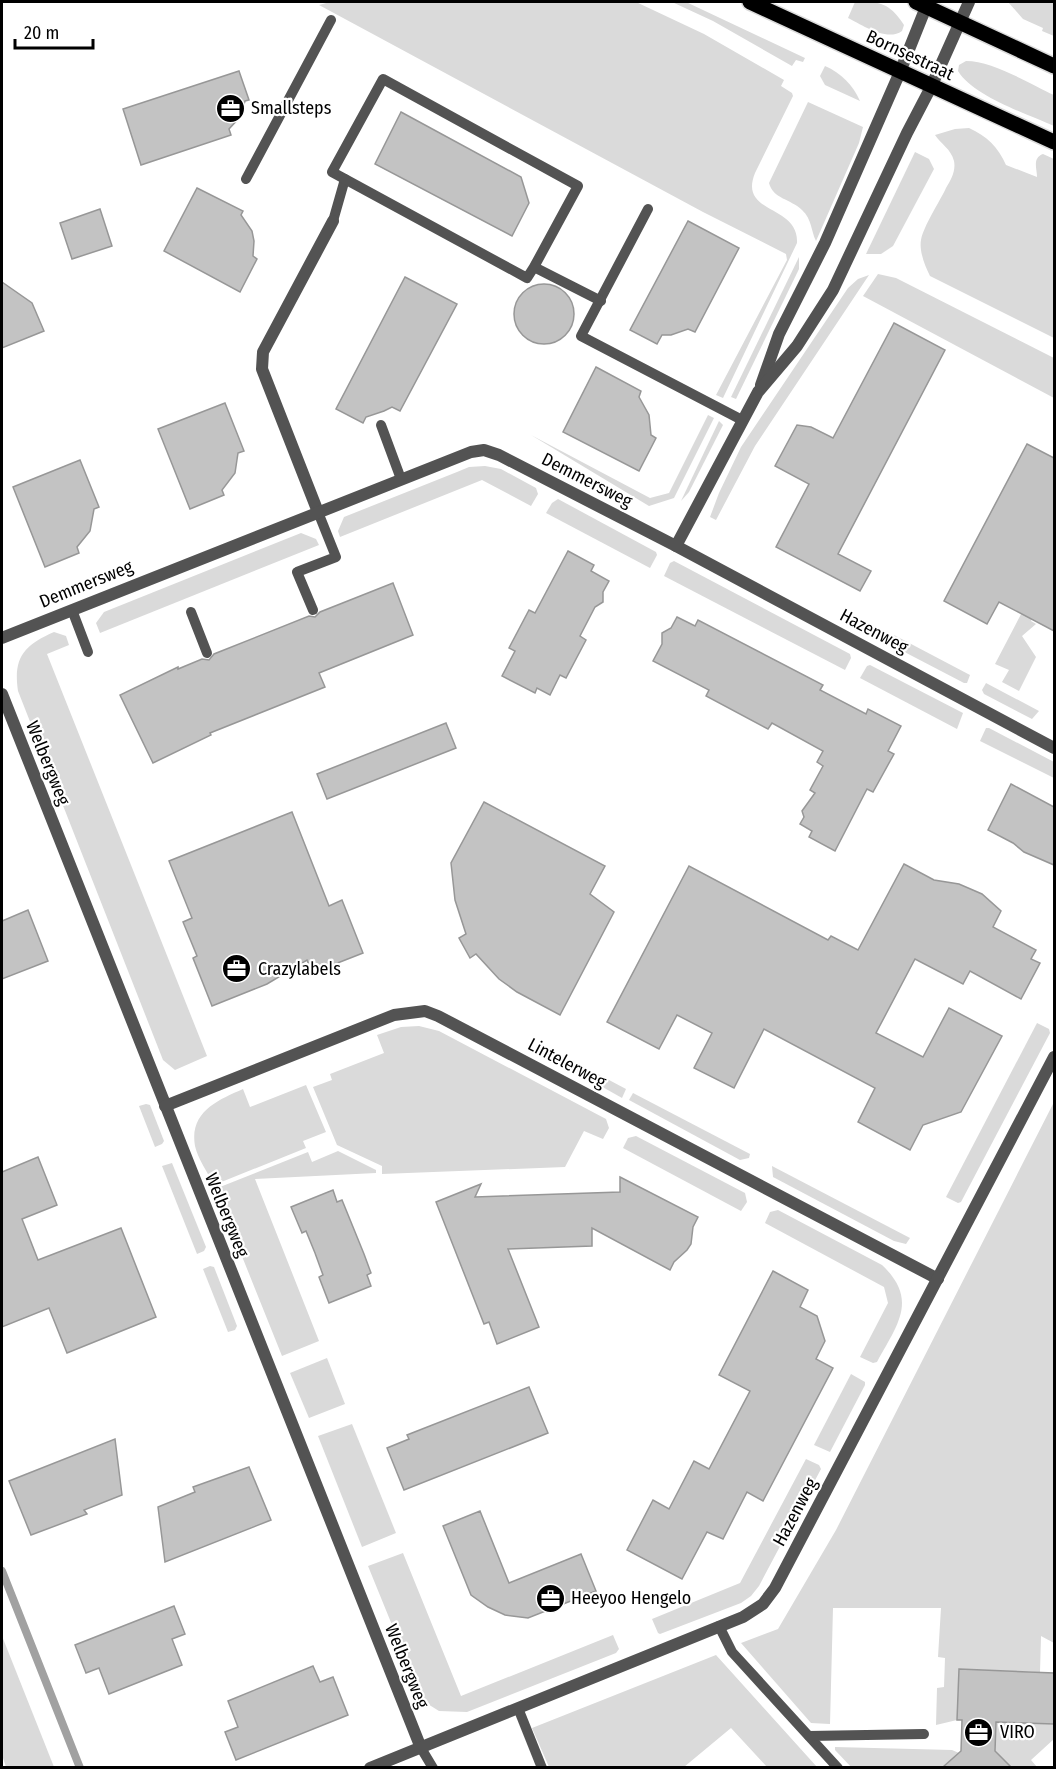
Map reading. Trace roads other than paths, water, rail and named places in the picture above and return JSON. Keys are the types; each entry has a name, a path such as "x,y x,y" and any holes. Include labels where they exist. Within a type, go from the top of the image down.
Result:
{"main road":[{"name":"Bornsestraat","path":"750,2 1054,142"},
{"path":"924,3 959,22 1054,66"}],"street":[{"path":"758,392 797,346 833,290 931,87 969,2"},
{"path":"676,546 758,392 779,334 825,243 900,72 924,3"},
{"path":"318,512 262,369 263,352 333,220"},
{"name":"Demmersweg","path":"2,638 401,479 471,452 484,450 499,455 676,546"},
{"name":"Hazenweg","path":"676,546 1054,748"},
{"name":"Welbergweg","path":"2,694 421,1748"},
{"name":"Lintelerweg","path":"165,1106 394,1015 425,1011 459,1026 938,1279"},
{"name":"Hazenweg","path":"370,1767 743,1617 763,1604 775,1588 1054,1057"}],"lane":[{"path":"246,178 331,20"},
{"path":"383,79 578,186 528,278 345,179 332,172 383,79"},
{"path":"333,220 345,179"},
{"path":"648,209 581,336 742,420"},
{"path":"534,267 601,301"},
{"path":"381,424 401,479"},
{"path":"313,610 297,572 336,557 318,512"},
{"path":"72,610 88,652"},
{"path":"191,612 207,653"},
{"path":"719,1626 732,1652 838,1767"},
{"path":"518,1708 542,1767"},
{"path":"809,1736 924,1734"},
{"path":"421,1748 433,1767"}],"waterway":[{"path":"2,1571 80,1768"}],"place":[{"name":"Smallsteps","path":"230,108"},
{"name":"Crazylabels","path":"237,969"},
{"name":"Heeyoo Hengelo","path":"550,1598"},
{"name":"VIRO","path":"979,1732"}]}
